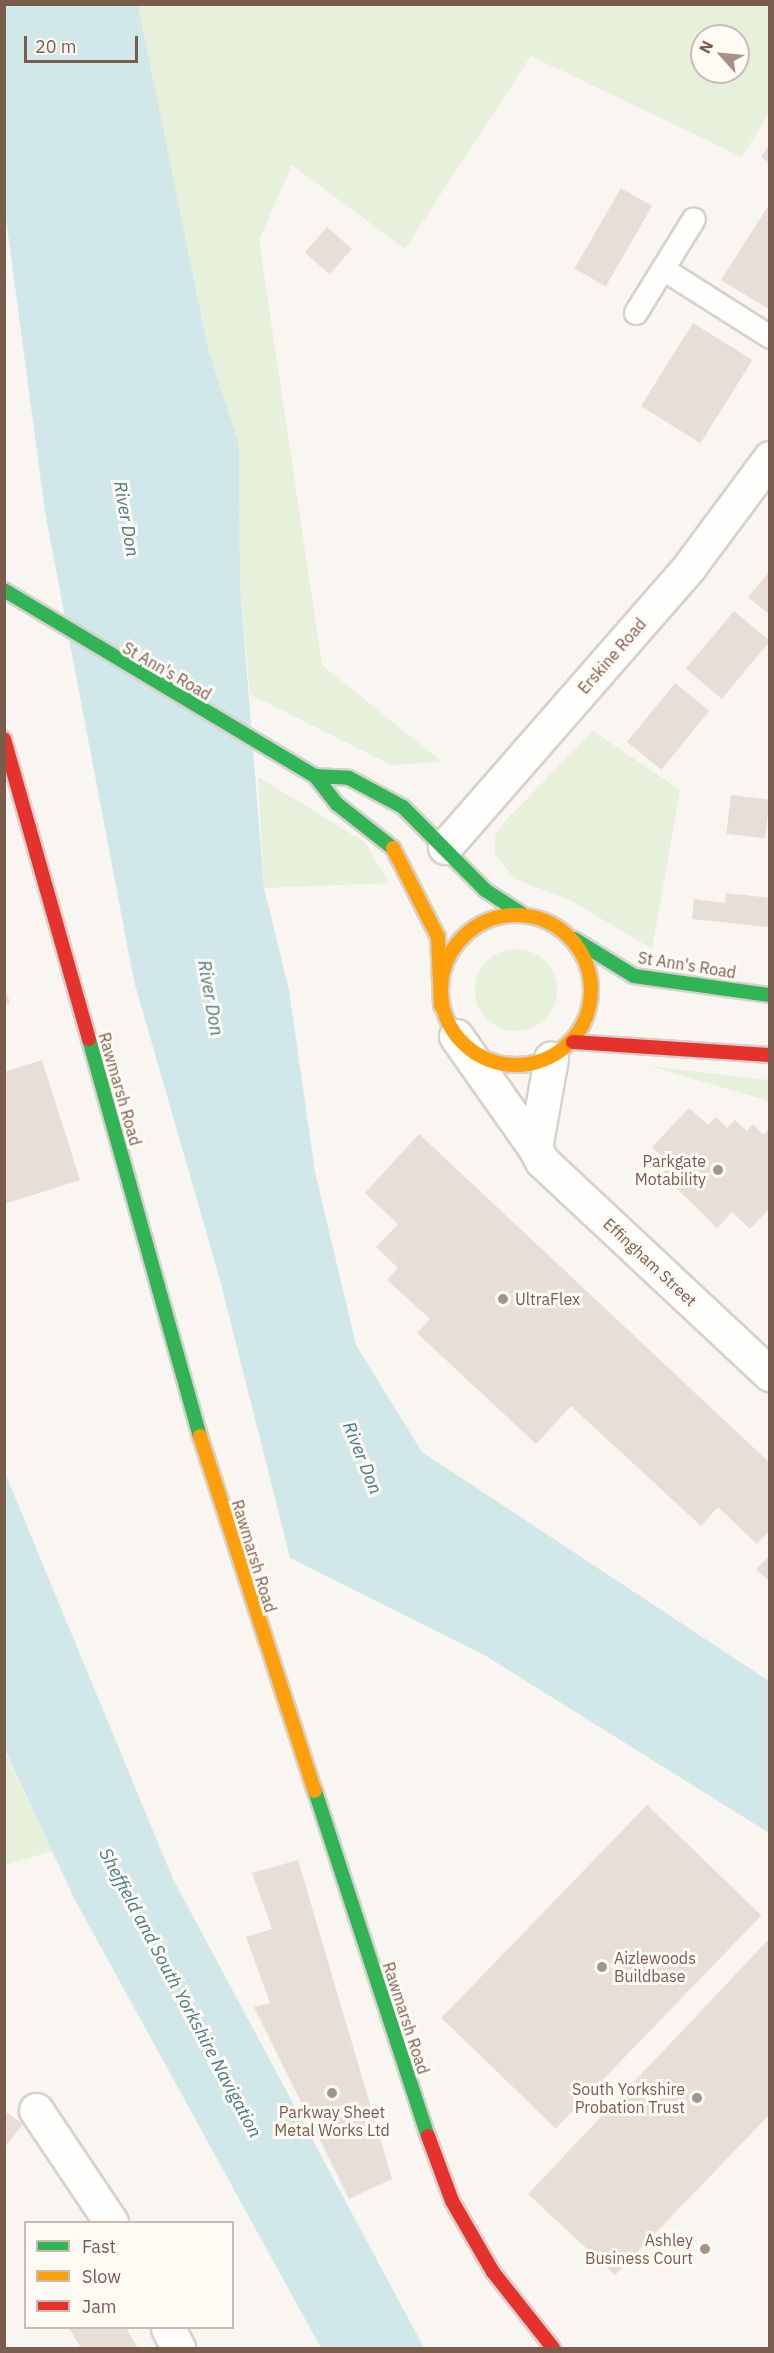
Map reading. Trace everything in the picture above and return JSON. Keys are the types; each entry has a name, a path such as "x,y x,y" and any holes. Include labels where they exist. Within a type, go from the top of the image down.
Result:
{"main road":[{"name":"St Ann's Road","path":"4,590 59,627 315,776 337,804 392,847 417,887 438,937 441,1006 456,1036 479,1056 510,1066 562,1050 770,1055"},
{"name":"Rawmarsh Road","path":"4,739 203,1446 426,2132 452,2201 493,2272 553,2349"},
{"name":"St Ann's Road","path":"315,776 350,778 403,807 485,890 522,914"},
{"name":"St Ann's Road","path":"441,1006 442,970 454,946 471,928 502,915 522,914 544,918 634,976 770,995"},
{"name":"St Ann's Road","path":"562,1050 593,992 589,966 573,938"}],"street":[{"name":"Erskine Road","path":"445,848 689,567 770,458"},
{"name":"Effingham Street","path":"456,1036 542,1161 770,1374"},
{"path":"535,1148 562,1050"},
{"path":"36,2110 110,2221"},
{"path":"168,2329 178,2349"}],"lane":[{"path":"636,313 694,219"},
{"path":"663,268 770,337"}],"green space":[{"path":"138,5 769,5 769,113 742,157 531,56 405,249 292,165 259,240 322,665 442,762 391,765 250,694 240,586 239,444 209,353"},
{"path":"593,731 680,790 652,949 570,900 515,879 495,854 495,836 508,818"},
{"path":"258,777 365,842 389,883 264,888"},
{"path":"508,949 524,949 539,956 550,967 557,982 554,1006 545,1019 524,1031 508,1031 493,1024 482,1013 475,998 475,982 482,967 493,956"},
{"path":"649,1066 769,1080 769,1101"},
{"path":"4,1750 52,1851 5,1865 4,1865"}],"water":[{"name":"River Don","path":"4,5 138,5 209,353 239,444 240,586 264,888 289,990 315,1172 356,1345 422,1452 769,1681 769,1833 486,1656 290,1558 220,1280 134,981 45,512 5,211"},
{"name":"Sheffield and South Yorkshire Navigation","path":"5,1473 173,1879 424,2348 321,2348 75,1900 5,1750"}],"building":[{"path":"770,144 770,163 761,157"},
{"path":"621,188 652,206 606,287 574,269"},
{"path":"770,203 770,310 721,280"},
{"path":"327,227 352,249 330,274 305,253"},
{"path":"693,323 752,360 700,443 641,406"},
{"path":"770,571 770,615 748,597"},
{"path":"734,611 770,641 722,699 686,668"},
{"path":"675,683 709,711 661,770 627,742"},
{"path":"731,795 770,800 765,838 726,834"},
{"path":"726,893 770,898 770,927 692,919 694,899 725,903"},
{"path":"4,985 10,1003 4,1005"},
{"path":"42,1060 80,1180 4,1204 4,1072"},
{"name":"Parkgate Motability","path":"689,1108 708,1125 716,1117 727,1128 735,1120 747,1131 753,1124 763,1135 770,1128 770,1208 750,1229 732,1212 717,1228 662,1174 671,1165 652,1147"},
{"name":"UltraFlex","path":"419,1134 770,1463 770,1530 757,1544 718,1507 701,1526 571,1406 536,1444 417,1333 430,1319 387,1280 398,1268 376,1247 398,1224 365,1193"},
{"path":"770,1555 770,1582 756,1569"},
{"name":"Aizlewoods Buildbase","path":"647,1805 761,1915 556,2128 441,2018"},
{"name":"Parkway Sheet Metal Works Ltd","path":"298,1860 392,2179 349,2199 254,2007 270,2003 246,1937 272,1929 252,1873"},
{"path":"770,1938 770,2114 615,2275 528,2194"},
{"path":"4,2111 23,2124 4,2148"},
{"path":"70,2329 127,2329 138,2348 81,2348"}],"traffic: fast":[{"path":"4,590 315,776 337,804 393,848"},
{"path":"315,776 349,778 403,807 485,890 522,914"},
{"path":"574,939 634,976 770,995"},
{"path":"89,1039 200,1436"},
{"path":"315,1791 428,2136"}],"traffic: slow":[{"path":"393,848 438,937 441,1006"},
{"path":"516,915 545,920 558,927 569,937 579,948 586,961 591,990 586,1019 579,1032 569,1043 558,1053 545,1060 516,1065 487,1060 474,1053 463,1043 453,1032 446,1019 441,990 446,961 453,948 463,937 474,927 487,920 516,915"},
{"path":"200,1436 315,1791"}],"traffic: jam":[{"path":"4,739 89,1039"},
{"path":"573,1042 770,1055"},
{"path":"428,2136 452,2201 493,2272 553,2348"}],"place":[{"name":"Parkgate Motability","path":"718,1170"},
{"name":"UltraFlex","path":"503,1299"},
{"name":"Aizlewoods Buildbase","path":"602,1967"},
{"name":"Parkway Sheet Metal Works Ltd","path":"332,2093"},
{"name":"South Yorkshire Probation Trust","path":"697,2098"},
{"name":"Ashley Business Court","path":"705,2249"}]}
